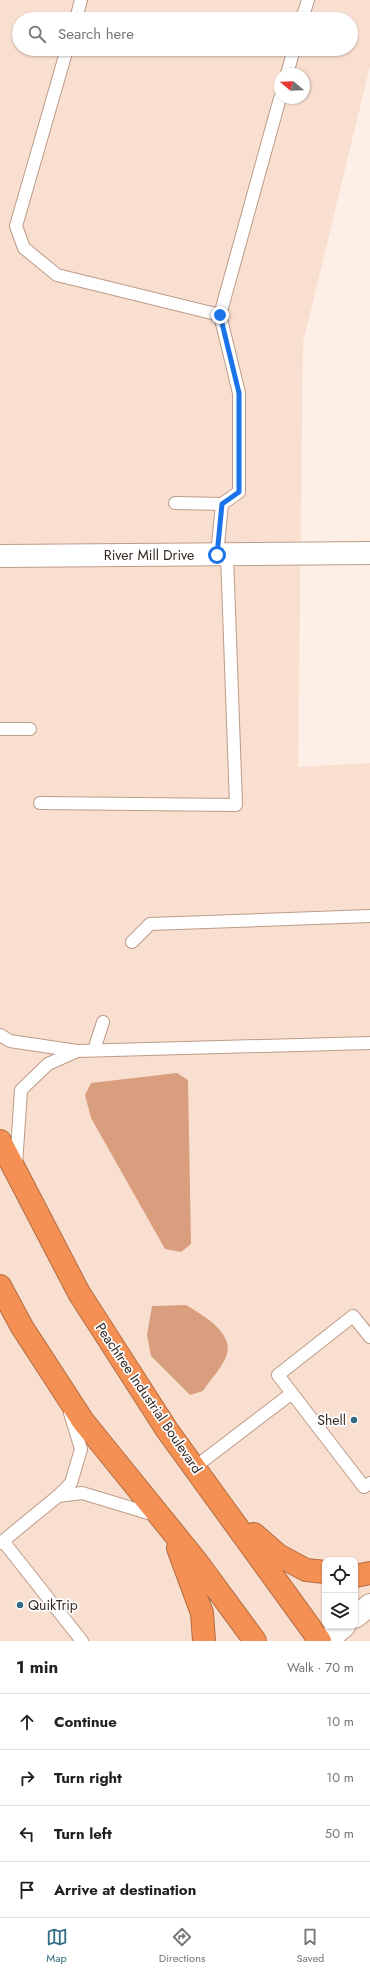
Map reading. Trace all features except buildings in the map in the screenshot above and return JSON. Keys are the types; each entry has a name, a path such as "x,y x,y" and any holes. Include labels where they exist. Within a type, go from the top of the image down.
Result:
{"highway":[{"name":"Peachtree Industrial Boulevard","path":"0,1141 79,1293 168,1430 320,1641"},
{"path":"0,1286 22,1327 83,1421 165,1523 255,1641"},
{"path":"230,1515 278,1555 306,1570 322,1572"},
{"path":"165,1523 202,1612 204,1641"},
{"path":"358,1575 370,1573"}],"street":[{"name":"River Mill Drive","path":"0,556 370,553"},
{"path":"358,1615 370,1605"},
{"path":"326,1641 340,1629"}],"lane":[{"path":"78,12 81,0"},
{"path":"304,12 308,0"},
{"path":"65,56 16,226 24,248 57,275 220,315"},
{"path":"289,68 292,56"},
{"path":"175,503 222,504 239,492 239,393 220,315 278,104"},
{"path":"40,803 236,805 222,555 222,504"},
{"path":"0,729 30,729"},
{"path":"132,942 150,924 370,916"},
{"path":"94,1050 103,1022"},
{"path":"0,1035 10,1041 77,1051 370,1044"},
{"path":"16,1171 21,1090 48,1064 77,1051"},
{"path":"370,1337 353,1316 278,1375 364,1487 370,1483"},
{"path":"63,1390 81,1449 71,1483 58,1496 1,1542 33,1589 55,1616 79,1640"},
{"path":"195,1467 292,1393"},
{"path":"58,1496 82,1493 165,1523"}],"shaded area":[{"path":"0,0 370,0 370,66 303,343 298,767 370,763 370,1641 0,1641"},
{"path":"177,1073 188,1080 191,1244 181,1252 165,1249 91,1118 85,1095 91,1083"},
{"path":"186,1305 216,1326 226,1340 228,1348 224,1361 203,1391 190,1395 151,1356 147,1335 152,1306"}],"place":[{"name":"Shell","path":"354,1420"},
{"name":"QuikTrip","path":"20,1605"}],"route":[{"path":"217,555 222,504 239,492 239,393 220,315"}]}
